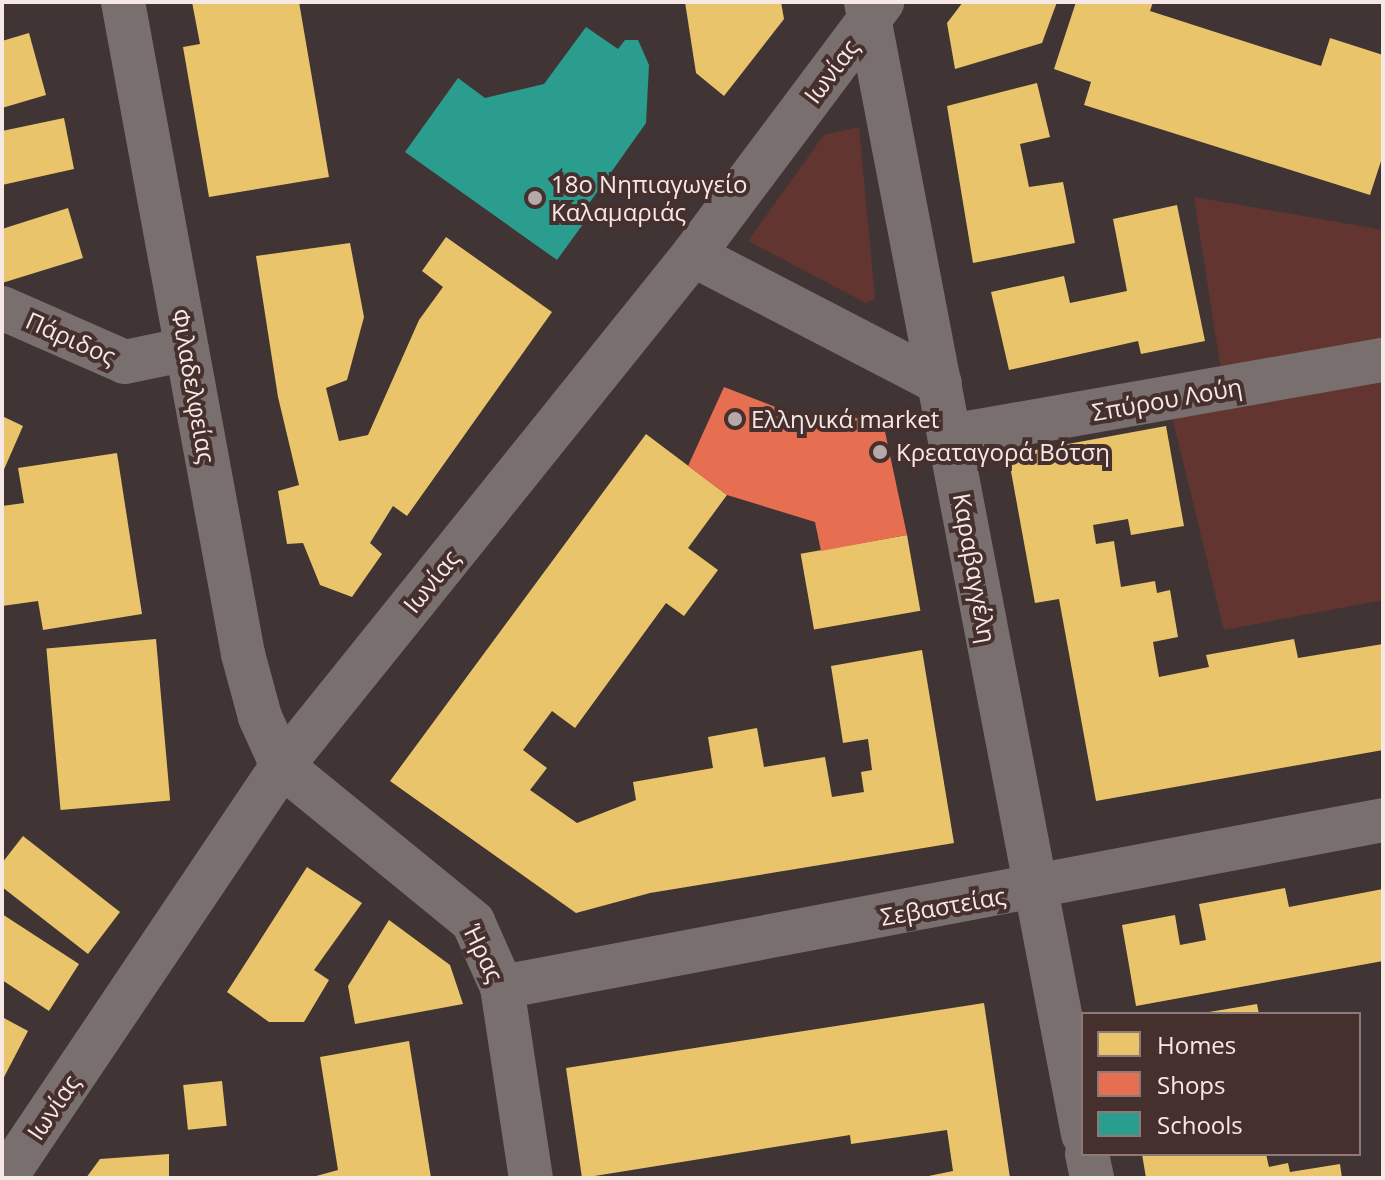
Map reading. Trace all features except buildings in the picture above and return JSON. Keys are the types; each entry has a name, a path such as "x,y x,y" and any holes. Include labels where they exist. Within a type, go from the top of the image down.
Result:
{"street":[{"name":"Φιλαδελφείας","path":"123,2 251,688 282,766"},
{"name":"Ιωνίας","path":"5,1178 282,766 693,255 873,8"},
{"name":"Καραβαγγέλη","path":"873,8 1032,889 1081,1124"},
{"path":"693,255 940,383"},
{"name":"Πάριδος","path":"2,308 125,362 187,349"},
{"name":"Σπύρου Λούη","path":"951,436 1383,360"},
{"name":"Ήρας","path":"282,766 347,823 461,909 483,939 502,987 531,1178"},
{"name":"Σεβαστείας","path":"502,987 1032,889 1383,820"},
{"path":"1087,1156 1092,1178"}],"shaded area":[{"path":"859,127 875,299 866,303 748,241 824,135"},
{"path":"1194,197 1383,230 1383,600 1224,630 1168,400 1224,390"}],"place":[{"name":"18ο Νηπιαγωγείο Καλαμαριάς","path":"535,198"},
{"name":"Ελληνικά market","path":"735,419"},
{"name":"Κρεαταγορά Βότση","path":"880,452"}]}
